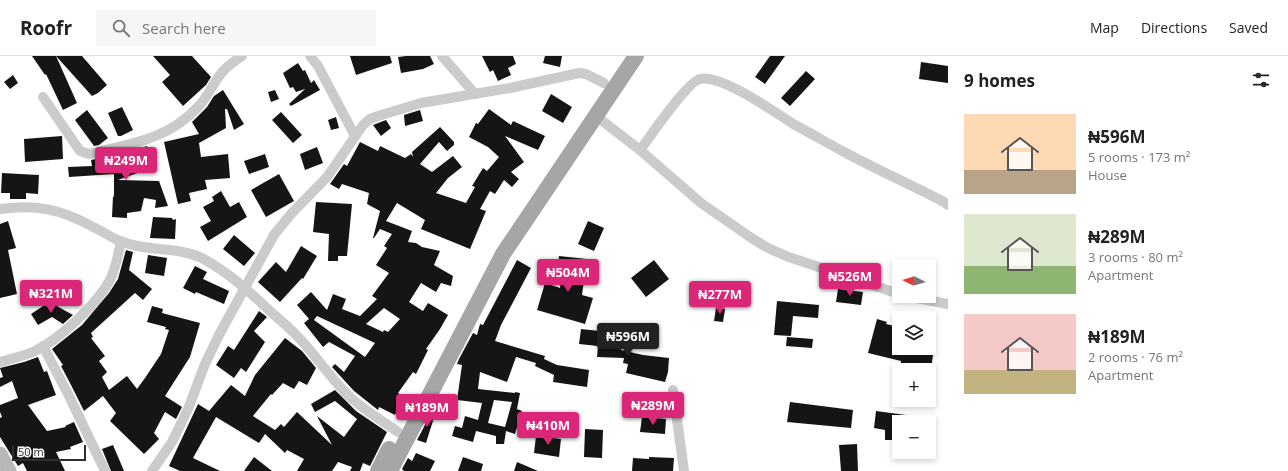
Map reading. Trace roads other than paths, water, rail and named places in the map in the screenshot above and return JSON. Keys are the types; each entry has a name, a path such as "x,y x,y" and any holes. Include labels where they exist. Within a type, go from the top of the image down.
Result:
{"main road":[{"path":"378,471 494,248 623,56"},
{"path":"390,471 503,254 636,56"}],"street":[{"path":"43,97 80,151 89,154 145,141 164,133 183,121 198,106 225,70 242,56"},
{"path":"310,56 318,66 355,136"},
{"path":"442,56 475,94"},
{"path":"152,471 172,442 188,409 217,339 274,235 291,214 326,178 342,158 355,136 370,119 421,103 510,88 579,73 586,74 604,83"},
{"path":"640,150 685,91 695,81 701,79 712,80 734,88 839,149 948,205"},
{"path":"596,116 640,150 701,203 766,247 786,256 892,292"},
{"path":"0,208 45,208 66,214 121,242 138,247 165,249 187,253 201,258 245,287 299,338 350,398 398,432"},
{"path":"0,362 34,351 51,342 73,323 98,298 110,280 121,242"},
{"path":"936,302 948,304"},
{"path":"43,346 105,471"},
{"path":"672,390 684,471"},
{"path":"0,454 9,471"}]}
